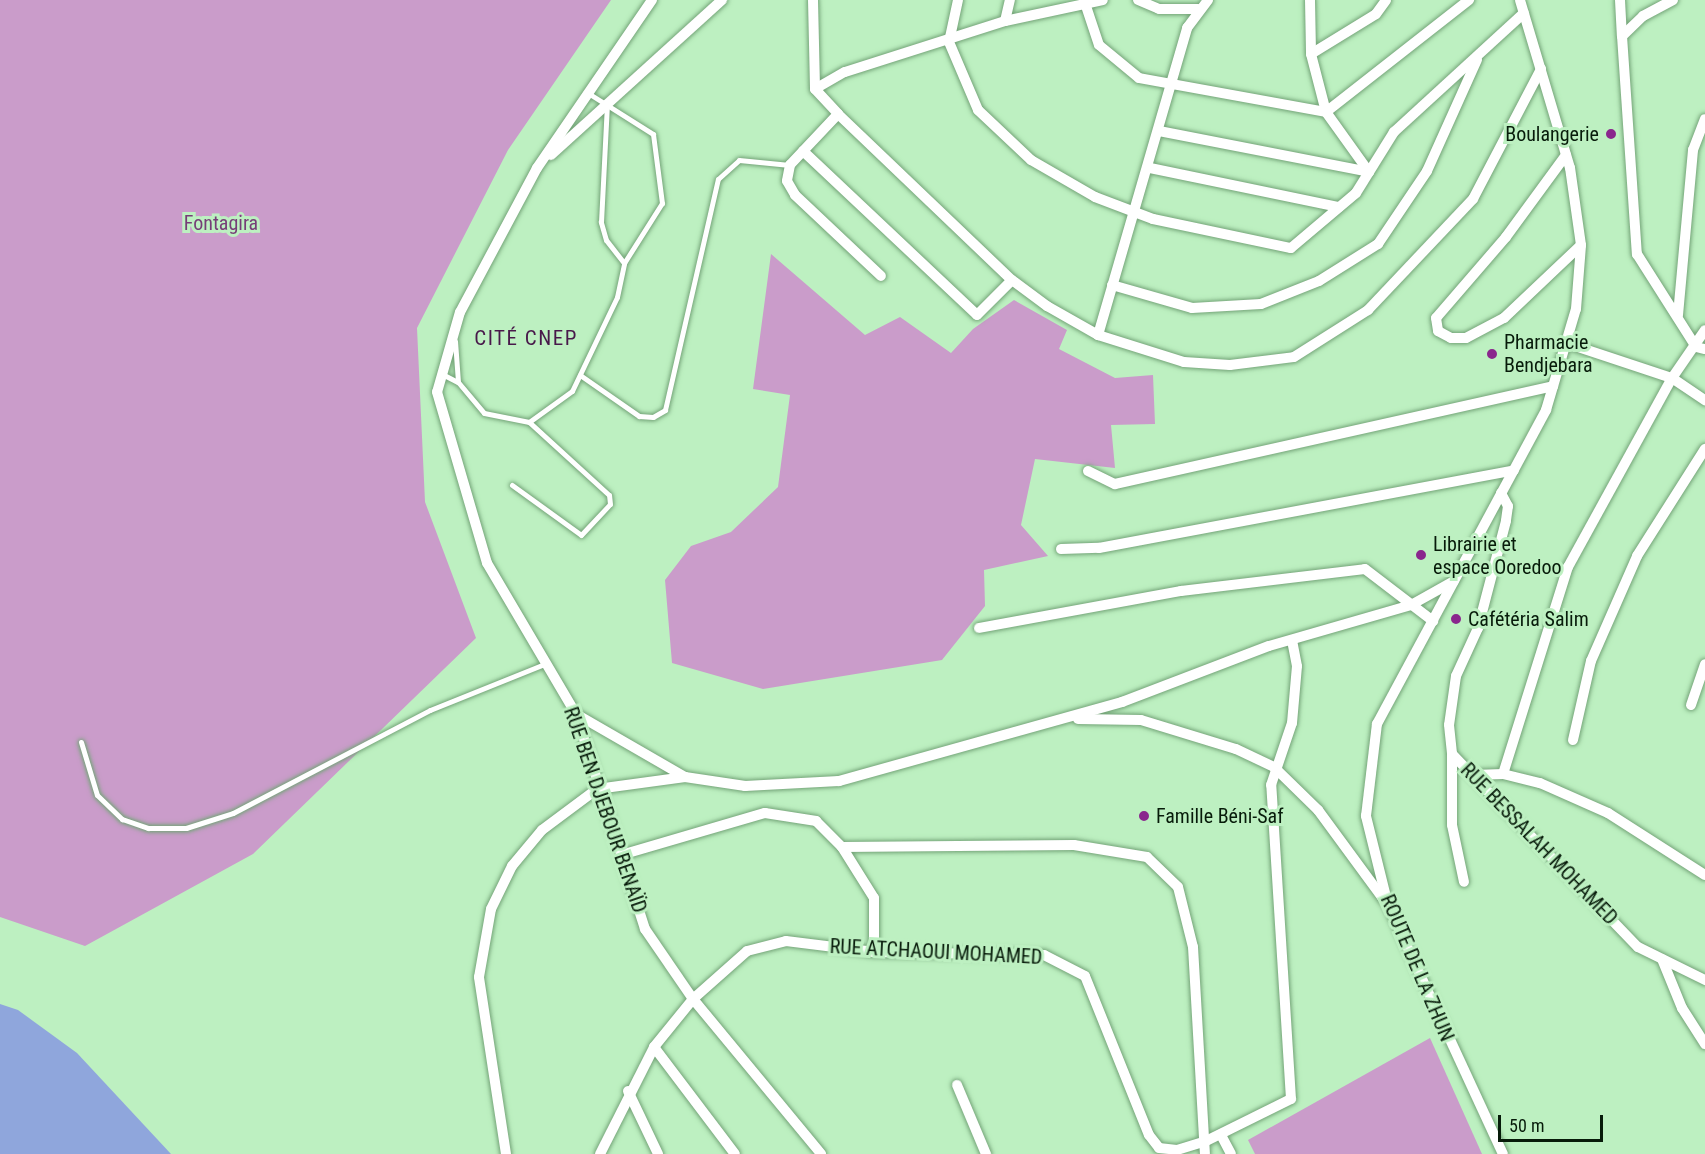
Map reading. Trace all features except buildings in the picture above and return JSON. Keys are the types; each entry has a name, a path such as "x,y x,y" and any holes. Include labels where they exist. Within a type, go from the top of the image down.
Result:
{"street":[{"path":"537,168 652,0"},
{"path":"537,168 722,0"},
{"path":"813,0 815,89 838,114 1012,280 1098,335 1184,362 1230,365 1294,357 1368,310 1473,199 1541,69"},
{"path":"958,0 949,42 978,110 1031,160 1134,212 1291,248 1339,207 1369,172 1394,132 1477,60 1524,13"},
{"path":"1005,21 1010,0"},
{"path":"815,89 846,72 949,42 1059,4 1103,0"},
{"path":"1138,0 1159,9 1198,9"},
{"path":"1098,335 1134,212 1150,168 1171,88 1198,9 1208,0"},
{"path":"1310,0 1311,54 1326,112 1369,172"},
{"path":"1311,54 1376,14 1386,0"},
{"path":"1083,3 1099,45 1139,78 1171,88 1326,112 1469,0"},
{"name":"ROUTE DE LA ZHUN","path":"1503,1154 1388,905 1366,816 1377,724 1514,470 1553,386 1576,309 1581,245 1566,155 1520,0"},
{"path":"1620,0 1637,254 1700,348"},
{"path":"1622,36 1643,16 1674,0"},
{"path":"1112,285 1192,308 1261,304 1319,281 1378,244 1427,171 1477,60"},
{"path":"838,114 790,165 791,192 881,276"},
{"path":"1678,315 1693,150 1705,119"},
{"path":"1159,131 1369,172"},
{"path":"559,136 573,135"},
{"path":"803,151 977,315 1012,280"},
{"path":"1566,155 1506,237 1436,318 1438,331 1466,338 1504,318 1581,245"},
{"name":"RUE BEN DJEBOUR BENAÏD","path":"537,168 454,333 436,392 487,563 548,662 576,714 597,789 645,929 693,999 821,1154"},
{"path":"1150,168 1339,207"},
{"path":"1503,774 1568,567 1672,378 1700,348 1705,330"},
{"path":"1566,343 1672,378 1705,400"},
{"path":"1088,471 1115,484 1553,386"},
{"path":"1573,740 1591,661 1637,556 1705,449"},
{"path":"1061,549 1099,548 1514,470"},
{"name":"RUE BESSALAH MOHAMED","path":"1501,493 1508,506 1506,521 1478,628 1456,676 1449,725 1452,754 1638,947 1705,980"},
{"path":"979,628 1311,572 1365,569 1433,621"},
{"path":"506,1154 479,977 491,909 512,866 542,830 597,789 685,777 745,786 839,781 1067,718 1292,640 1412,605 1454,581"},
{"name":"RUE ATCHAOUI MOHAMED","path":"600,1154 628,1092 654,1047 693,999 747,951 786,941 874,952 1044,956 1085,976 1149,1135 1159,1148 1177,1150 1204,1142 1291,1099 1270,785 1274,767 1292,723 1297,666 1292,640"},
{"path":"1691,705 1705,664"},
{"path":"576,714 685,777"},
{"path":"1067,718 1141,720 1236,748 1274,767 1318,810 1388,905"},
{"path":"1452,754 1452,825 1464,882"},
{"path":"1473,775 1503,774 1540,783 1608,813 1705,875"},
{"path":"621,855 765,813 816,821 842,847 874,898 874,952"},
{"path":"842,847 1074,844 1147,857 1178,887 1193,947 1205,1154"},
{"path":"1662,959 1682,1008 1705,1044"},
{"path":"654,1047 735,1154"},
{"path":"957,1085 985,1153"},
{"path":"628,1092 658,1154"},
{"path":"1221,1135 1231,1154"}],"lane":[{"path":"529,422 572,391 617,297 624,263 662,202 653,134 588,93"},
{"path":"608,104 601,222 606,240 624,263"},
{"path":"580,375 639,416 653,417 665,410 718,179 739,160 790,165"},
{"path":"454,333 458,382"},
{"path":"442,374 458,382 484,413 529,422 609,495 610,504 581,536 512,485"},
{"path":"81,742 97,795 122,819 148,828 186,828 233,813 430,711 548,662"}],"green space":[{"name":"Fontagira","path":"0,0 611,0 508,150 417,328 425,502 476,638 253,854 85,946 0,917"},
{"path":"771,254 865,335 900,317 951,353 973,329 1014,300 1067,330 1059,349 1115,378 1153,375 1155,424 1111,425 1115,468 1035,459 1021,525 1048,556 984,570 985,606 942,660 763,689 672,663 665,580 691,546 731,532 778,487 790,395 753,389"},
{"path":"1430,1038 1482,1154 1255,1154 1248,1140"}],"water":[{"path":"0,1004 18,1010 77,1053 171,1154 0,1154"}],"place":[{"name":"Boulangerie","path":"1611,134"},
{"name":"Pharmacie Bendjebara","path":"1492,354"},
{"name":"Librairie et espace Ooredoo","path":"1421,555"},
{"name":"Cafétéria Salim","path":"1456,619"},
{"name":"Famille Béni-Saf","path":"1144,816"}],"district":[{"name":"CITÉ CNEP","path":"526,338"}]}
